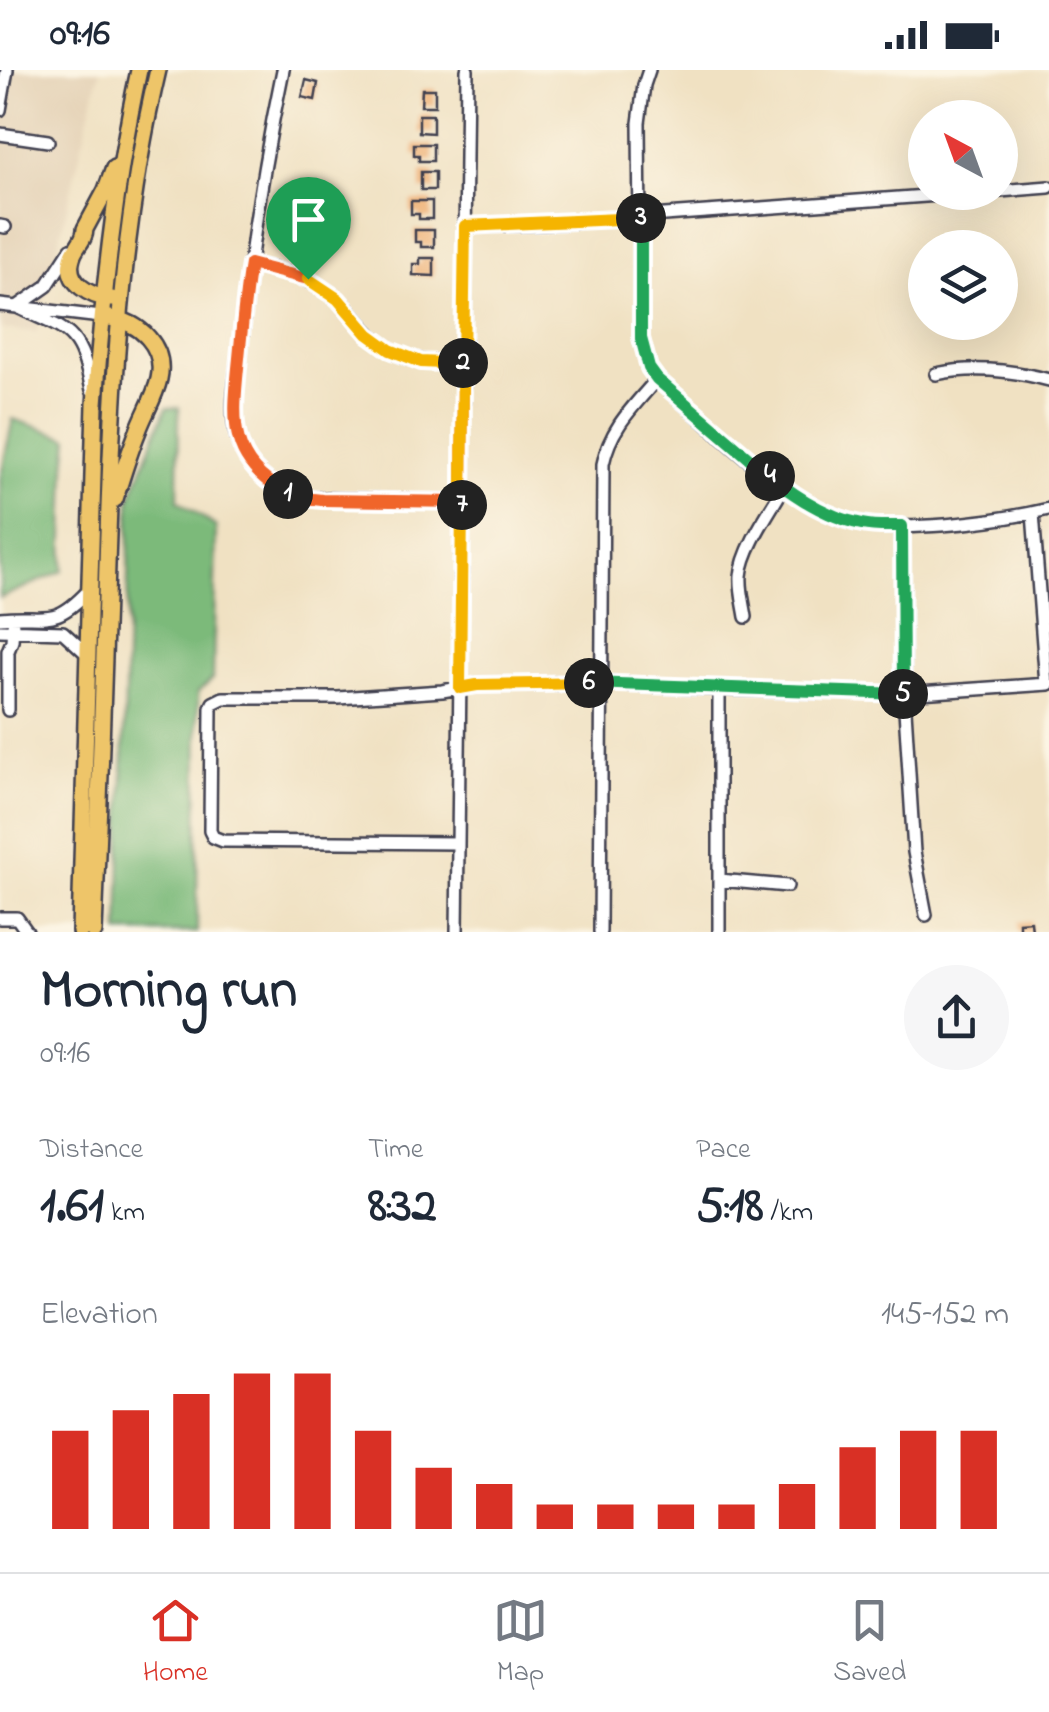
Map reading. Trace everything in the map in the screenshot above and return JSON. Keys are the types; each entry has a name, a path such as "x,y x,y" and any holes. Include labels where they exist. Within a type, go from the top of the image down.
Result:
{"highway":[{"path":"80,932 95,404 101,317 123,146 139,70"},
{"path":"94,932 111,431 119,320 145,123 158,70"},
{"path":"123,146 86,235 72,258 72,270 81,288 91,295 123,300"},
{"path":"101,317 138,328 152,341 161,365 159,382 138,429 108,518"}],"street":[{"path":"0,110 6,70"},
{"path":"283,70 250,264 234,418 241,446 258,473 272,485 304,498 462,502"},
{"path":"457,932 467,70"},
{"path":"649,70 639,123 641,338 649,368 657,379 784,487 843,519 865,525 933,526 1049,510"},
{"path":"0,134 48,141"},
{"path":"1018,190 1049,187"},
{"path":"465,226 908,197"},
{"path":"18,307 47,286 86,229"},
{"path":"250,264 308,279 338,299 378,342 405,357 421,362 463,364"},
{"path":"0,305 101,317"},
{"path":"18,307 61,327 76,342 86,360 95,404"},
{"path":"936,374 983,369 1049,380"},
{"path":"600,932 603,464 619,422 657,379"},
{"path":"746,616 741,577 744,566 784,487"},
{"path":"458,844 213,837 212,703 223,698 338,698 477,685 602,683 904,694 1047,684 1033,513"},
{"path":"902,526 904,694 914,852 926,915"},
{"path":"7,624 63,614 88,590"},
{"path":"7,624 62,632 87,654"},
{"path":"7,624 12,641 8,651 8,710"},
{"path":"719,689 720,932"},
{"path":"719,880 787,886"},
{"path":"0,918 18,918 27,932"}],"shaded area":[{"path":"0,70 100,70 37,332 0,329"}],"green space":[{"path":"166,408 179,408 178,500 216,527 213,679 198,692 197,932 119,932 130,499"},
{"path":"13,419 69,438 63,571 0,598 0,479"}],"building":[{"path":"306,80 318,83 315,100 302,97"},
{"path":"422,89 435,89 435,106 421,106"},
{"path":"419,115 433,115 433,133 419,132"},
{"path":"414,144 433,144 433,161 419,161 419,155 414,155"},
{"path":"421,172 435,172 435,190 421,190"},
{"path":"411,201 432,201 432,219 419,219 419,214 411,214"},
{"path":"415,230 434,230 434,247 421,247 421,242 415,242"},
{"path":"420,258 434,258 434,276 413,275 413,264 420,264"},
{"path":"1031,921 1032,932 1019,932 1019,922"}],"route":[{"path":"308,279 250,264 234,418 248,460 272,485 304,498 462,502 465,226 641,217 641,338 644,356 657,379 784,487 812,504 865,525 902,526 904,694 602,683 460,688 462,502 463,364 421,362 390,350 368,334 338,299 308,279"}]}
